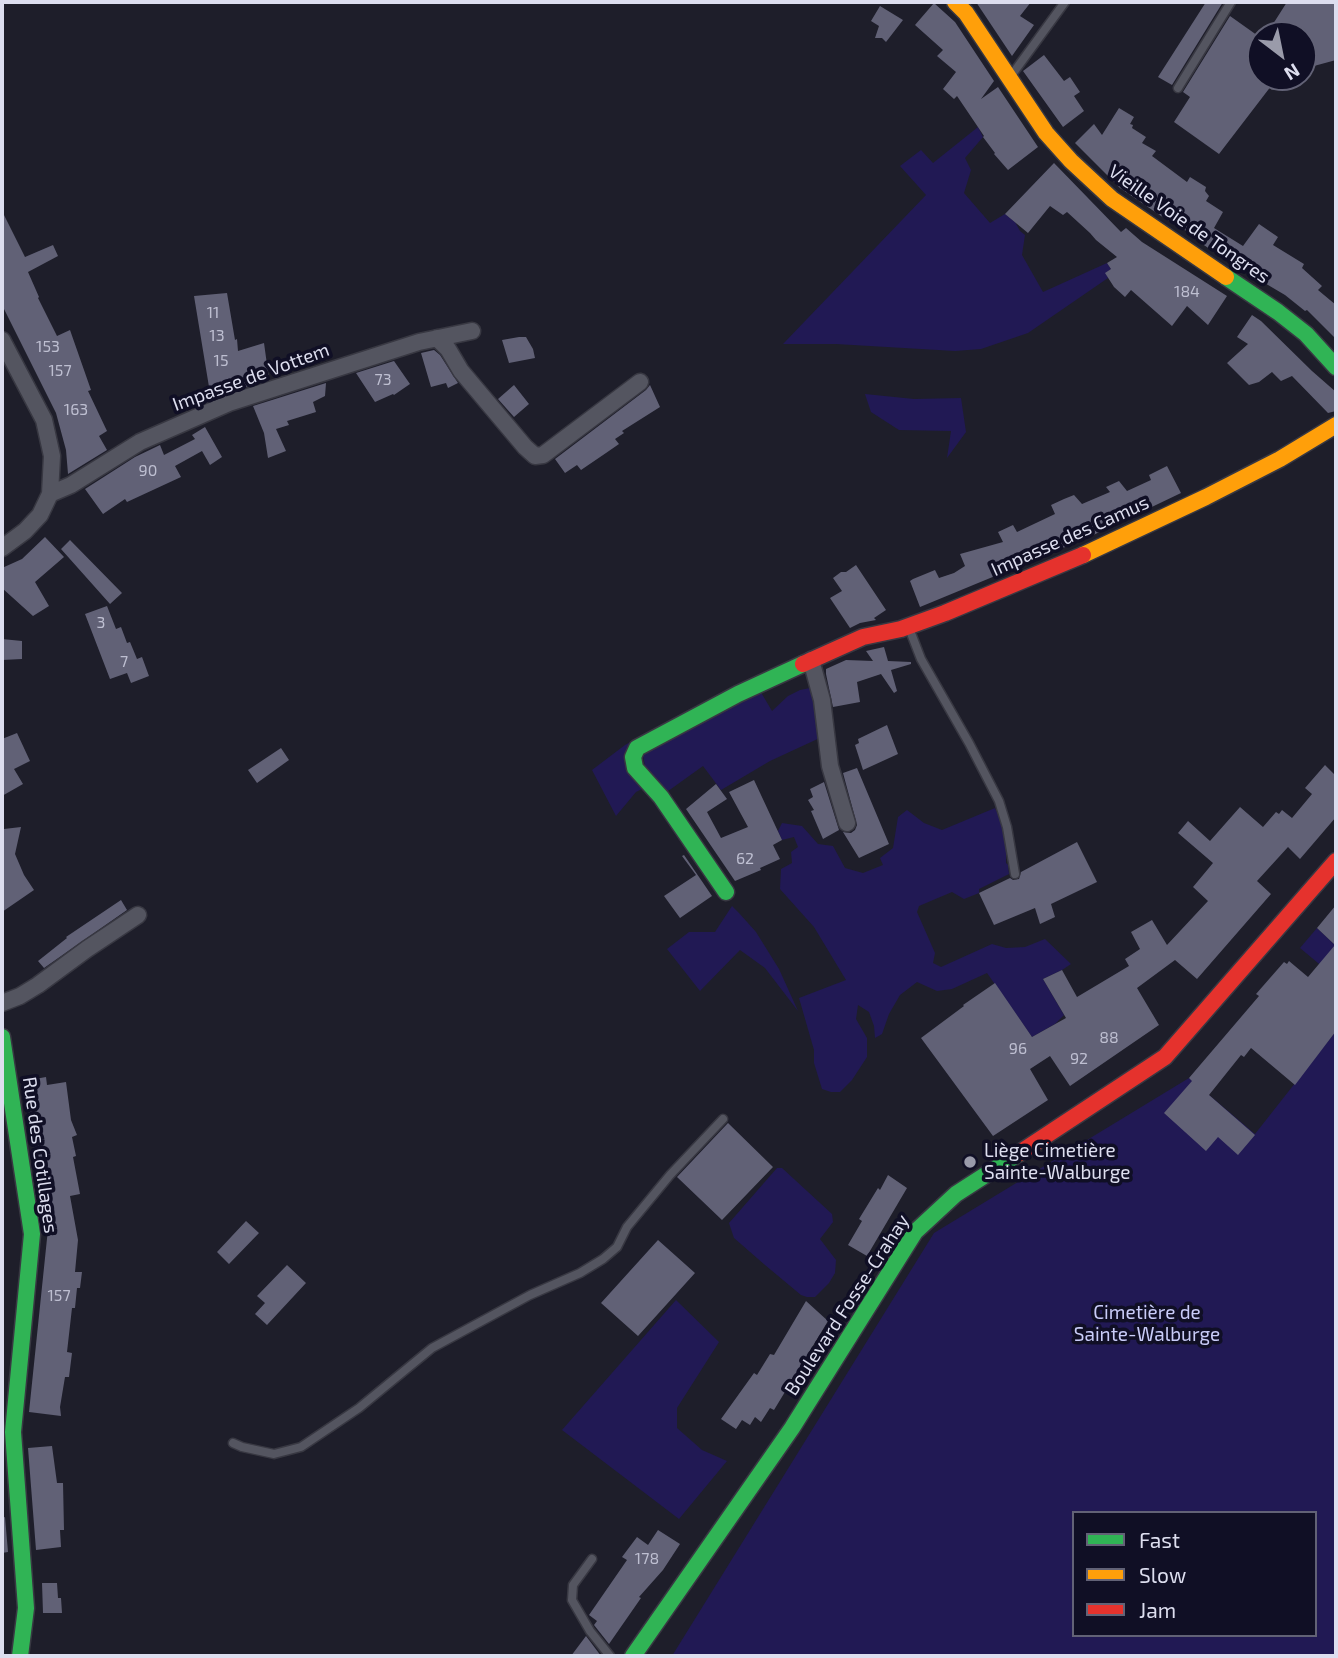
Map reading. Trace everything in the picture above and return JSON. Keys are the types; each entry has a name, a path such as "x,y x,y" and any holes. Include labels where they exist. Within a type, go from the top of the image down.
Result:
{"street":[{"name":"Vieille Voie de Tongres","path":"955,2 966,13 1046,133 1071,161 1112,199 1278,312 1306,334 1336,367"},
{"name":"Impasse de Vottem","path":"50,494 71,485 140,442 229,403 419,342 472,331"},
{"path":"438,338 461,371 535,456 543,455 640,382"},
{"path":"2,340 44,420 52,456 50,494 40,516 25,531 3,541"},
{"name":"Impasse des Camus","path":"726,892 661,797 635,768 633,757 637,748 738,694 863,637 908,627 1093,551 1280,459 1336,425"},
{"path":"811,660 822,699 830,766 848,823"},
{"name":"Boulevard Fosse-Crahay","path":"633,1656 792,1428 915,1232 956,1194 1165,1057 1336,861"},
{"path":"2,1003 38,985 138,915"},
{"name":"Rue des Cotillages","path":"2,1037 32,1234 13,1432 26,1608 20,1656"}],"lane":[{"path":"1009,78 1065,2"},
{"path":"1178,88 1231,2"},
{"path":"908,627 921,659 999,801 1007,827 1015,874"},
{"path":"233,1443 274,1454 301,1447 359,1408 432,1348 603,1259 617,1247 627,1227 670,1175 723,1119"},
{"path":"592,1559 573,1585 572,1601 590,1631 610,1656"}],"green space":[{"path":"978,127 983,137 965,158 971,170 964,193 990,223 1005,214 1015,222 1025,235 1022,255 1043,292 1107,263 1111,269 1106,273 1108,278 1028,333 981,349 955,351 836,344 783,344 926,195 900,166 921,150 933,163"},
{"path":"865,394 914,399 961,398 966,432 947,458 951,431 899,430 871,412"},
{"path":"815,687 824,736 770,761 721,790 703,766 664,794 646,772 643,755 759,689 772,711 788,696"},
{"path":"640,737 642,789 636,792 616,816 592,770"},
{"path":"995,808 1003,825 1009,874 964,899 952,892 919,906 917,912 935,953 933,963 941,967 992,944 1006,948 1025,947 1045,939 1071,964 1043,979 1064,1015 1055,1024 1032,1037 987,973 952,989 937,991 917,982 900,995 882,1034 875,1038 869,1012 858,1005 856,1019 867,1038 867,1057 852,1080 840,1092 822,1089 799,998 846,980 814,927 780,889 781,869 792,863 791,852 798,847 794,837 782,840 778,831 782,823 802,826 818,844 833,846 845,868 863,873 883,865 880,858 893,848 898,817 907,810 924,823 942,830"},
{"path":"732,906 756,932 779,969 798,1011 765,968 740,950 700,991 667,949 689,932 715,932"},
{"path":"1317,928 1336,946 1336,978 1300,948"},
{"name":"Cimetière de Sainte-Walburge","path":"1336,1031 1336,1656 672,1656 934,1233 1189,1078 1255,1134"},
{"path":"777,1168 782,1168 832,1214 833,1222 820,1239 836,1260 835,1273 815,1297 801,1295 765,1265 734,1238 729,1223"},
{"path":"676,1300 719,1342 677,1408 677,1428 702,1450 727,1461 679,1519 562,1430"}],"building":[{"path":"976,2 1031,2 1020,16 1034,25 1012,56"},
{"path":"1206,2 1223,2 1172,85 1158,77"},
{"path":"1287,2 1336,2 1336,60 1317,65 1317,21 1275,21"},
{"path":"934,3 955,22 994,81 981,99 998,87 1038,147 1008,170 994,154 957,96 954,99 943,89 956,72 937,56 943,50 915,25"},
{"path":"880,6 903,20 886,42 882,38 875,38 879,26 871,21"},
{"path":"1230,16 1247,28 1247,91 1267,91 1219,154 1174,122 1190,97 1183,92"},
{"path":"1044,55 1064,81 1070,77 1080,92 1074,96 1084,111 1063,127 1023,71"},
{"path":"1119,108 1134,117 1130,124 1146,137 1142,143 1156,151 1152,156 1187,182 1190,177 1206,187 1205,191 1209,196 1206,201 1223,212 1214,228 1243,246 1259,224 1278,237 1273,245 1304,264 1302,268 1322,286 1318,290 1336,305 1336,339 1307,310 1229,262 1192,237 1193,235 1120,188 1075,143 1094,124 1102,135"},
{"path":"1054,163 1121,232 1126,228 1142,242 1227,296 1208,325 1187,306 1172,326 1131,290 1125,297 1105,273 1111,269 1107,263 1117,257 1067,212 1063,215 1050,206 1028,233 1005,214"},
{"path":"2,211 25,257 53,245 58,256 28,272 57,336 70,330 91,390 88,391 107,431 99,436 107,450 68,474 66,450 56,413 2,305"},
{"path":"227,293 238,351 264,343 269,379 211,399 194,296"},
{"path":"1252,315 1336,392 1336,411 1328,413 1292,376 1281,381 1272,372 1259,382 1249,385 1227,363 1248,344 1237,337"},
{"path":"526,337 535,358 509,363 502,340"},
{"path":"434,350 458,383 448,388 446,383 431,387 421,353"},
{"path":"394,361 410,384 394,395 375,402 356,373"},
{"path":"326,383 325,396 313,402 316,412 287,421 289,425 276,429 286,451 268,458 264,433 253,406"},
{"path":"514,385 529,404 514,417 498,399"},
{"path":"650,385 660,407 622,431 624,433 615,439 619,444 581,470 577,465 565,473 555,459"},
{"path":"205,427 222,457 210,465 202,451 175,466 181,477 127,502 125,499 103,514 85,489 135,457 160,445 164,455 195,439 192,435"},
{"path":"1167,466 1181,493 1087,538 920,607 910,581 913,579 935,570 939,578 954,573 965,566 960,554 1003,542 998,532 1013,525 1017,532 1055,514 1051,505 1064,499 1074,495 1082,504 1110,492 1106,487 1119,481 1127,491 1151,480 1149,475"},
{"path":"45,537 64,557 35,582 49,606 33,616 2,588 2,568 22,559"},
{"path":"70,540 122,593 110,604 61,549"},
{"path":"856,565 886,610 874,618 876,620 850,628 830,598 842,591 833,578"},
{"path":"107,606 116,629 121,627 137,659 142,657 149,676 131,683 127,673 110,679 85,614"},
{"path":"2,639 22,641 22,659 2,660"},
{"path":"884,647 888,661 911,662 891,670 897,691 894,693 881,674 857,682 860,702 833,707 826,669 846,660 873,661 866,651"},
{"path":"887,725 898,754 863,770 855,745 859,743 858,739"},
{"path":"17,733 30,761 14,769 23,784 2,796 2,739"},
{"path":"281,748 289,760 257,783 248,770"},
{"path":"1325,765 1336,776 1336,817 1300,859 1288,847 1257,881 1271,894 1197,979 1175,960 1137,988 1159,1025 1070,1086 1050,1056 1030,1069 1048,1100 993,1136 921,1038 995,983 1032,1037 1066,1018 1043,979 1062,970 1077,997 1129,966 1125,959 1140,949 1131,932 1152,920 1167,945 1208,901 1193,887 1213,863 1178,833 1188,821 1210,841 1240,807 1263,827 1276,812 1279,814 1282,810 1292,818 1312,794 1305,788"},
{"path":"857,768 889,844 859,858 843,832 851,833 857,825 843,773"},
{"path":"754,780 782,840 773,845 780,859 735,881 686,809 716,784 727,799 707,812 721,838 748,827 729,792"},
{"path":"824,782 839,830 823,839 808,800 813,797 810,789"},
{"path":"2,825 4,829 21,827 15,854 34,890 2,912"},
{"path":"1077,842 1097,882 1051,904 1055,917 1040,924 1035,908 994,925 979,893 1010,878 1019,879 1021,872"},
{"path":"684,855 712,896 680,918 664,896 696,875 682,856"},
{"path":"121,900 127,910 44,968 38,961 66,937"},
{"path":"1336,905 1336,1031 1295,1085 1251,1048 1244,1057 1241,1055 1209,1095 1255,1135 1238,1155 1218,1137 1206,1151 1164,1113 1192,1081 1189,1078 1259,996 1256,994 1284,962 1287,964 1289,961 1308,977 1335,945 1317,928"},
{"path":"46,1077 47,1085 66,1082 71,1120 77,1135 72,1137 76,1156 73,1157 80,1194 70,1196 78,1240 75,1272 82,1272 75,1308 72,1308 67,1352 72,1353 69,1377 65,1377 61,1416 29,1412 48,1229 24,1081"},
{"path":"728,1123 773,1167 722,1220 677,1177"},
{"path":"888,1175 907,1188 867,1256 848,1245 862,1221 859,1219"},
{"path":"246,1221 259,1233 229,1264 217,1252"},
{"path":"658,1240 695,1273 638,1336 601,1303"},
{"path":"287,1265 306,1283 267,1325 255,1314 265,1303 257,1296"},
{"path":"806,1301 828,1321 774,1410 770,1408 761,1422 755,1417 750,1425 742,1420 736,1429 721,1419 754,1373 757,1375 770,1354 774,1355"},
{"path":"52,1446 57,1483 63,1483 64,1530 60,1530 61,1547 36,1550 28,1448"},
{"path":"5,1517 8,1552 2,1553 2,1518"},
{"path":"658,1530 680,1544 663,1570 639,1597 641,1598 609,1644 594,1625 597,1621 589,1615 627,1560 622,1557 637,1537 648,1545"},
{"path":"42,1583 57,1583 62,1613 43,1613"},
{"path":"586,1636 601,1656 571,1656"}],"traffic: fast":[{"path":"1226,277 1306,334 1336,367"},
{"path":"726,892 661,797 635,768 633,757 637,748 738,694 803,664"},
{"path":"2,1037 32,1234 13,1432 26,1608 20,1656"},
{"path":"633,1656 792,1428 915,1232 956,1194 1018,1154"}],"traffic: slow":[{"path":"955,2 966,13 1046,133 1071,161 1112,199 1226,277"},
{"path":"1083,555 1280,459 1336,425"}],"traffic: jam":[{"path":"803,664 863,637 901,629 945,613 1083,555"},
{"path":"1018,1154 1165,1057 1336,861"}],"place":[{"name":"Liège Cimetière Sainte-Walburge","path":"970,1162"}]}
